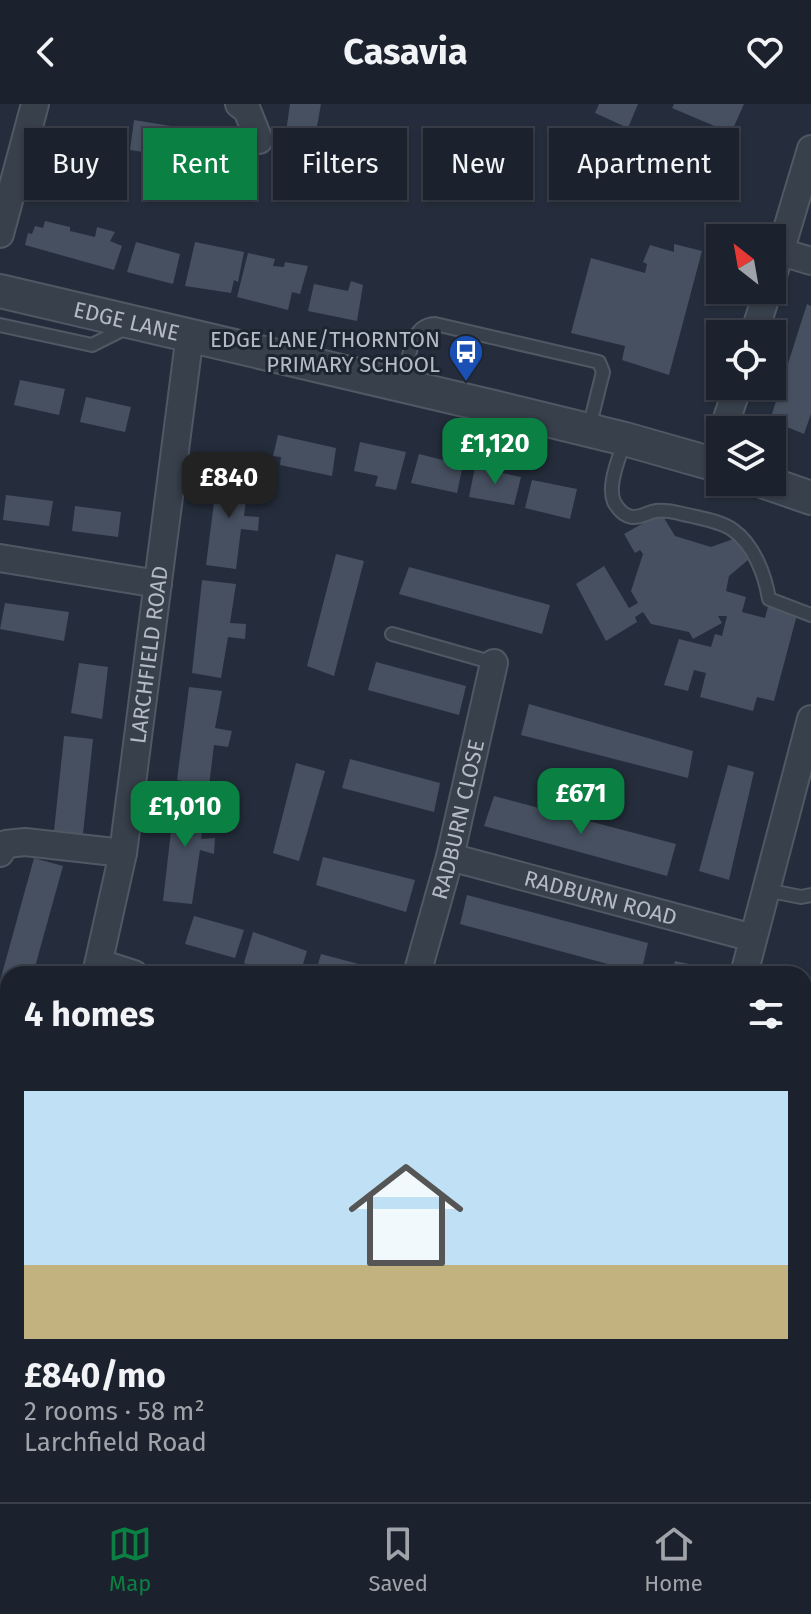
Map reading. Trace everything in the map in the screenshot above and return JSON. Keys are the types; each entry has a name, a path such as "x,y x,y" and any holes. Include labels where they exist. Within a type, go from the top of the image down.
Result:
{"street":[{"path":"0,234 35,104"},
{"path":"239,104 247,110 259,140"},
{"path":"786,235 811,149"},
{"path":"786,254 811,261"},
{"name":"EDGE LANE","path":"0,291 625,439 706,455"},
{"name":"LARCHFIELD ROAD","path":"99,966 123,853 190,334"},
{"path":"786,489 811,498"},
{"path":"0,558 158,584"},
{"name":"RADBURN CLOSE","path":"423,966 494,663"},
{"path":"746,966 811,719"},
{"path":"0,853 6,844 25,842 123,853"},
{"name":"RADBURN ROAD","path":"450,857 753,938"}],"lane":[{"path":"0,325 92,345 137,322"},
{"path":"404,386 416,335 431,324 595,361 602,365 603,372 589,430"},
{"path":"625,439 612,487 613,500 620,511 629,517 656,511 671,512 711,520 732,529 746,543 766,578 769,599 811,615"},
{"path":"392,634 494,663"},
{"path":"766,890 801,897 811,895"}],"building":[{"path":"290,104 321,104 317,128 287,128"},
{"path":"599,104 638,104 628,128 595,113"},
{"path":"674,104 744,104 733,128 719,128 672,108"},
{"path":"134,120 183,128 143,128 143,152 130,150"},
{"path":"45,221 95,237 97,227 115,232 110,241 122,246 114,270 25,245 28,233 32,234 35,226 43,228"},
{"path":"136,242 180,254 173,284 127,272"},
{"path":"195,242 244,252 238,282 234,280 231,293 185,286"},
{"path":"674,244 702,251 669,375 622,360 625,346 571,333 591,258 645,273 647,264 643,262 650,245 674,252"},
{"path":"248,253 275,259 273,266 284,267 285,262 308,266 300,294 292,292 288,310 237,297"},
{"path":"351,281 363,285 357,321 308,311 314,284 348,291"},
{"path":"807,304 811,306 811,414 804,434 786,427 786,416 771,416 776,400 786,400 786,370"},
{"path":"20,380 65,389 59,415 14,405"},
{"path":"86,397 131,407 125,432 80,422"},
{"path":"278,435 336,448 332,476 280,465 281,457 273,456"},
{"path":"360,442 406,452 396,490 375,486 378,476 354,471"},
{"path":"419,454 463,465 457,493 411,483"},
{"path":"475,467 521,477 514,505 469,497"},
{"path":"218,471 249,476 244,516 259,517 258,531 241,529 236,569 206,565"},
{"path":"532,480 577,489 570,519 525,508"},
{"path":"6,495 53,501 49,526 3,520"},
{"path":"75,506 121,512 118,537 72,531"},
{"path":"661,513 675,536 711,547 736,538 748,560 729,576 726,591 746,597 742,612 765,618 769,603 798,611 774,701 757,697 753,711 700,697 706,673 694,670 688,691 664,685 679,639 711,647 715,634 722,636 727,616 718,616 722,623 693,639 689,632 651,624 643,612 635,617 637,622 606,641 576,584 604,566 629,608 638,603 631,591 643,554 640,550 635,553 624,534"},
{"path":"336,554 364,561 334,676 307,666"},
{"path":"409,567 550,605 542,634 399,594"},
{"path":"202,580 236,584 230,623 246,624 245,639 228,637 221,678 192,673"},
{"path":"5,603 69,612 64,641 0,629"},
{"path":"376,662 466,686 459,715 368,690"},
{"path":"79,663 108,667 102,719 71,713"},
{"path":"189,687 222,691 215,728 232,731 228,747 214,745 209,786 177,780"},
{"path":"529,704 693,751 688,778 521,735"},
{"path":"64,736 93,739 83,834 54,831"},
{"path":"350,759 440,783 434,812 342,788"},
{"path":"296,763 325,771 299,861 273,853"},
{"path":"728,765 754,772 729,880 699,871"},
{"path":"175,796 205,799 201,839 215,838 214,854 200,850 192,904 163,901"},
{"path":"494,796 676,844 667,876 484,826"},
{"path":"323,857 415,880 406,912 316,885"},
{"path":"34,858 63,866 35,966 4,966"},
{"path":"467,895 648,943 643,966 615,966 460,924"},
{"path":"194,916 244,930 235,958 185,944"},
{"path":"253,932 307,951 302,966 253,966 244,963"},
{"path":"321,954 366,966 317,966"},
{"path":"675,961 699,966 673,966"}],"place":[{"name":"EDGE LANE/THORNTON PRIMARY SCHOOL","path":"466,383"}]}
